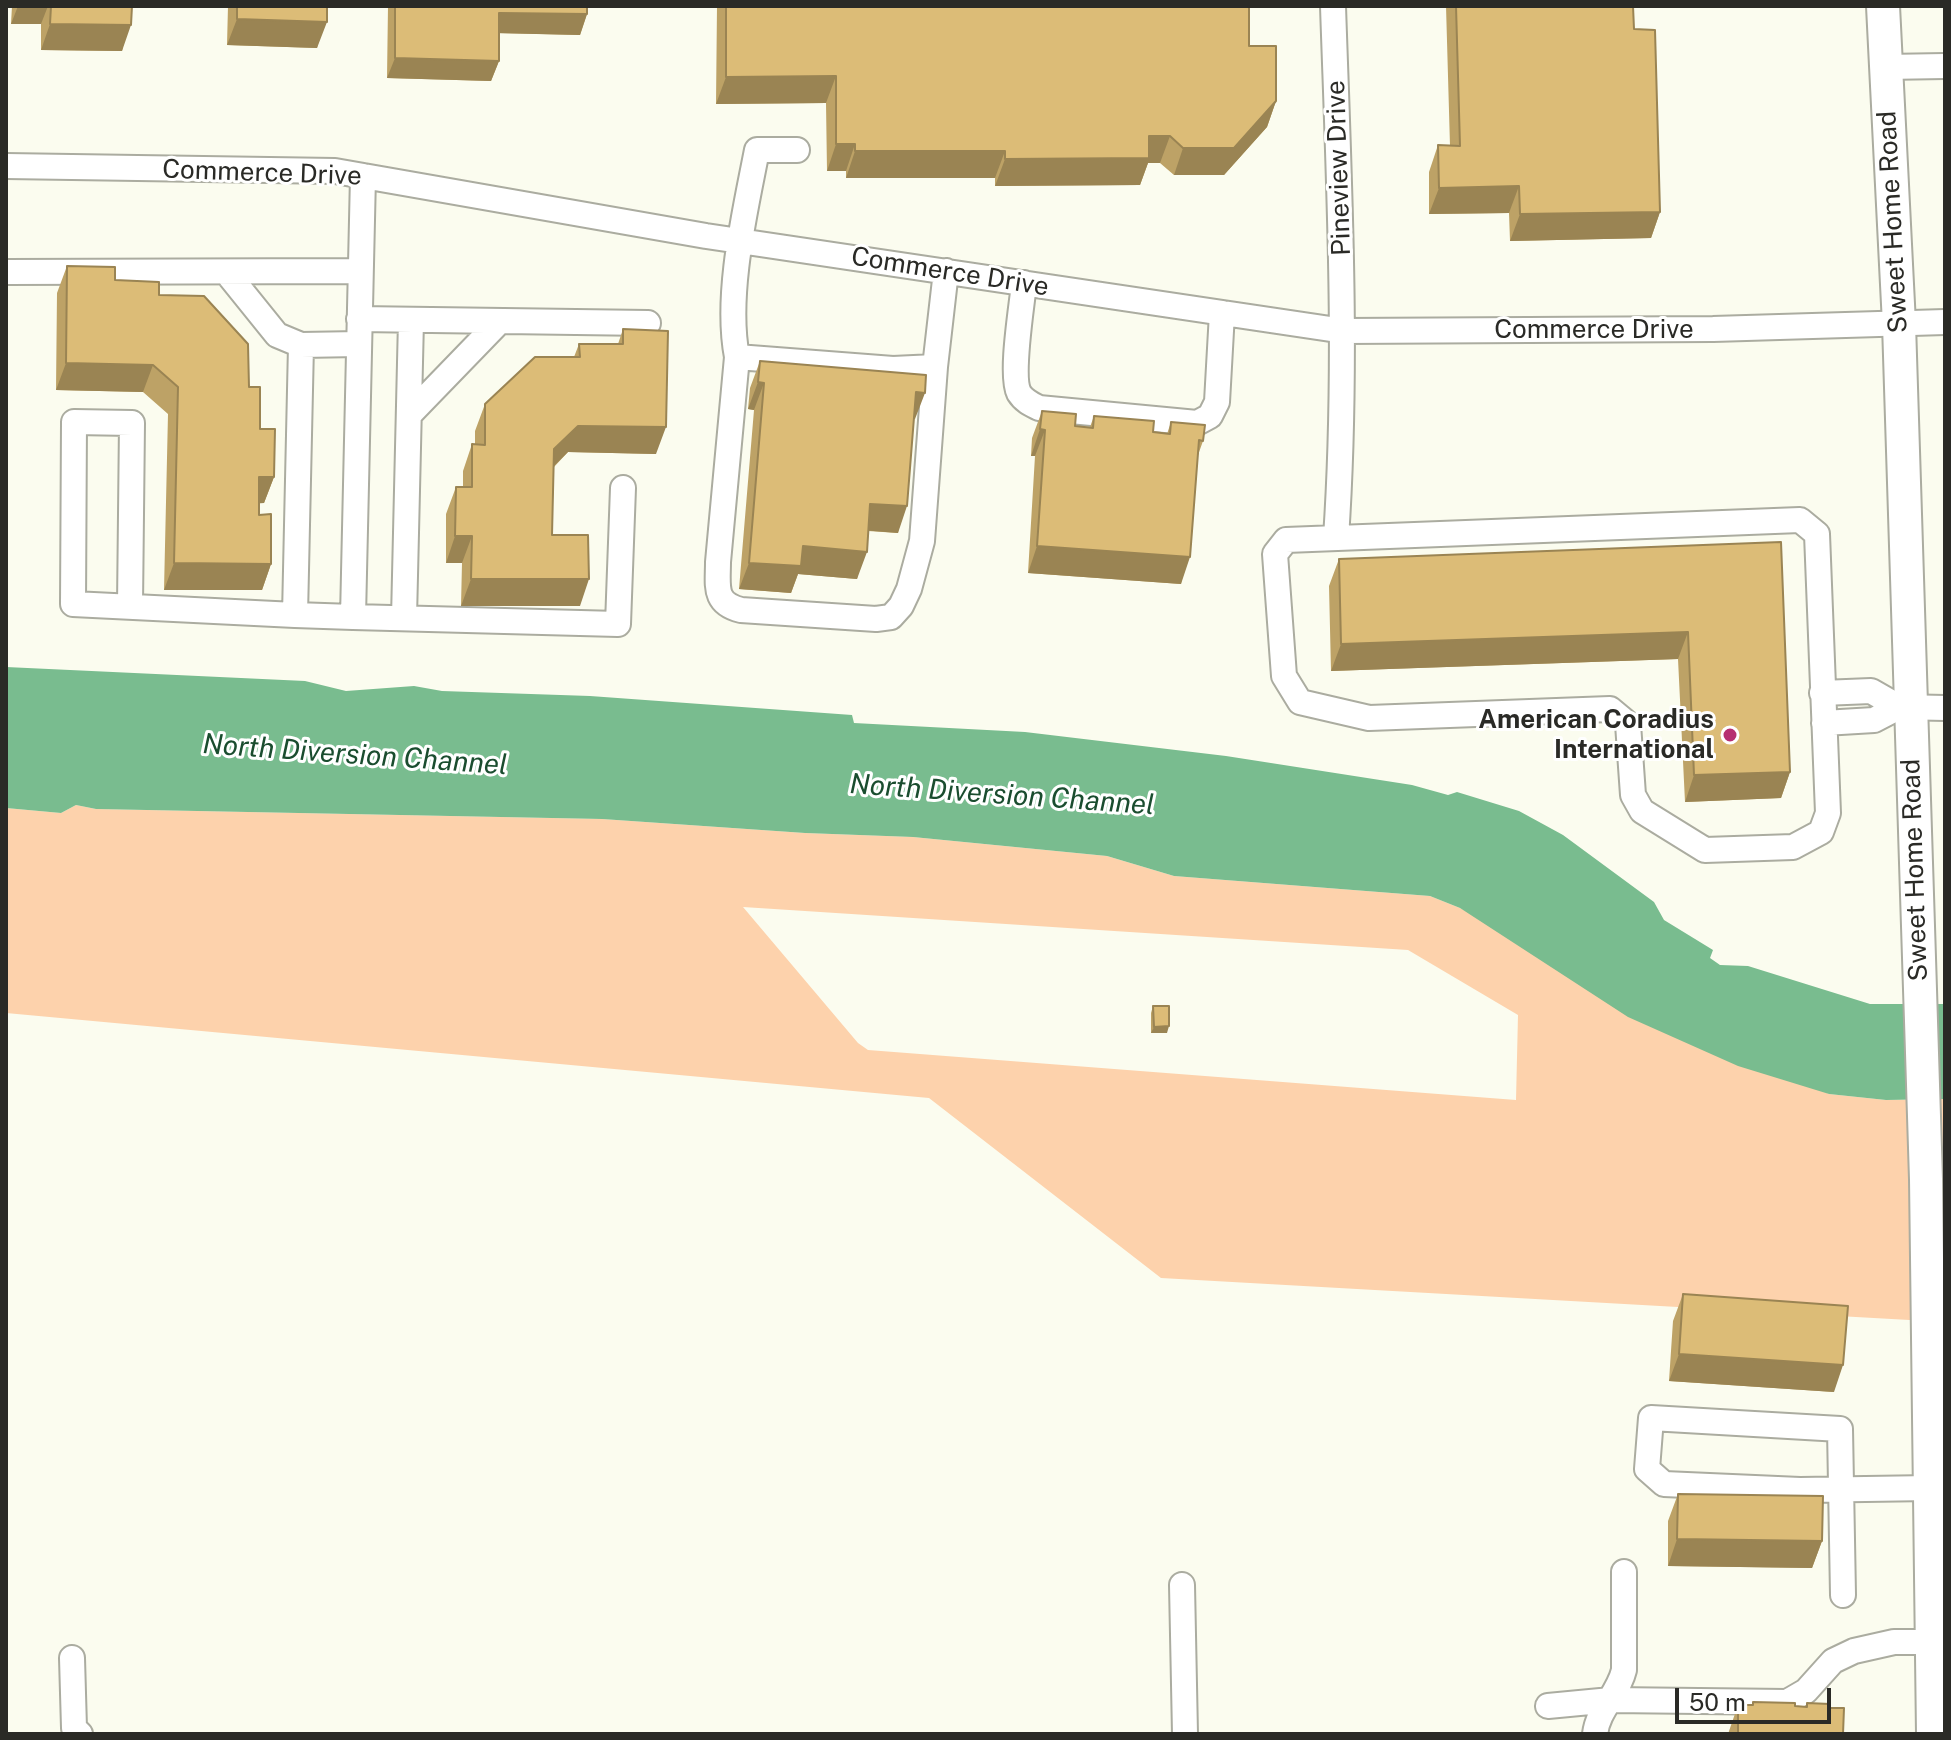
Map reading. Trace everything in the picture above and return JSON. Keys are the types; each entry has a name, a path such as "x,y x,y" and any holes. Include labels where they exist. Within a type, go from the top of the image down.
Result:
{"main road":[{"name":"Sweet Home Road","path":"1883,6 1899,324 1904,708 1917,925 1938,1424 1931,1488 1933,1734"}],"street":[{"name":"Pineview Drive","path":"1333,6 1344,331 1336,538"},
{"path":"1885,67 1945,66"},
{"path":"797,150 757,150 739,241 733,334 737,357 718,562 718,587 721,599 727,606 741,610 876,619 891,617 901,606 922,541 935,367 946,271"},
{"name":"Commerce Drive","path":"6,166 335,171 739,241 1344,331 1697,329 1945,322"},
{"path":"353,617 363,176"},
{"path":"6,272 360,271"},
{"path":"227,273 277,335 301,345 359,344"},
{"path":"1024,283 1018,390 1027,402 1039,408 1197,423 1210,416 1217,402 1222,313"},
{"path":"359,319 648,323"},
{"path":"404,618 411,320"},
{"path":"409,415 500,321"},
{"path":"295,615 301,345"},
{"path":"737,357 893,369 935,367"},
{"path":"130,605 132,423 74,422 73,604 295,615 618,624 623,488"},
{"path":"1800,520 1817,534 1828,813 1821,832 1793,847 1705,850 1642,811 1633,795 1628,724 1610,709 1369,718 1300,702 1284,676 1275,554 1286,540 1336,538 1800,520"},
{"path":"1822,693 1871,691 1904,708"},
{"path":"1824,723 1874,720 1904,708 1945,708"},
{"path":"1843,1595 1843,1490 1840,1429 1651,1418 1647,1469 1664,1484 1800,1490 1843,1490 1931,1488"},
{"path":"1595,1734 1598,1716 1621,1684 1624,1670 1624,1572"},
{"path":"1182,1585 1185,1734"},
{"path":"1548,1706 1611,1700 1787,1702 1806,1691 1833,1661 1854,1651 1876,1644 1933,1642"},
{"path":"72,1658 74,1728 80,1734"}],"shaded area":[{"path":"76,805 96,809 602,819 913,837 1107,856 1174,876 1430,896 1460,908 1829,1094 1886,1100 1945,1099 1945,1322 1161,1278 929,1098 6,1013 6,808 61,813","holes":["743,907 1408,950 1518,1015 1516,1100 868,1050 858,1043"]}],"water":[{"name":"North Diversion Channel","path":"6,667 305,681 346,691 414,686 442,691 590,696 852,715 854,723 1025,732 1226,756 1412,785 1448,795 1457,792 1519,811 1563,835 1654,902 1664,920 1713,950 1710,958 1720,965 1748,966 1870,1004 1945,1004 1945,1099 1886,1100 1829,1094 1738,1066 1628,1017 1460,908 1430,896 1174,876 1107,856 913,837 602,819 96,809 76,805 61,813 6,808"}],"building":[{"path":"51,6 132,6 131,25 50,24"},
{"path":"237,6 327,6 327,22 237,19"},
{"path":"395,6 587,6 587,14 499,13 499,61 395,58"},
{"path":"726,6 1249,6 1249,46 1276,46 1276,101 1234,148 1183,148 1170,136 1149,136 1149,158 1005,159 1005,151 855,151 855,144 836,144 836,76 726,77"},
{"path":"1456,6 1633,6 1634,29 1655,30 1660,212 1520,214 1519,186 1439,188 1438,145 1460,146"},
{"path":"67,266 115,267 115,280 159,282 159,295 204,296 248,344 249,387 260,387 260,429 275,429 274,477 259,477 259,515 271,514 271,564 174,563 178,387 153,365 66,363"},
{"path":"623,329 668,331 666,427 578,426 554,449 552,535 588,535 589,579 471,579 472,536 455,536 456,487 472,487 472,444 485,445 485,404 535,357 580,357 579,344 623,344"},
{"path":"760,361 926,375 925,393 916,392 907,506 870,504 867,552 803,546 801,566 749,563 764,383 758,382"},
{"path":"1042,411 1076,414 1075,426 1093,428 1094,416 1154,421 1153,432 1170,434 1171,422 1205,425 1203,441 1199,440 1190,557 1037,546 1045,430 1040,429"},
{"name":"American Coradius International","path":"1781,542 1790,772 1694,775 1688,632 1341,644 1339,559"},
{"path":"1153,1006 1169,1006 1169,1026 1154,1027"},
{"path":"1683,1294 1848,1306 1843,1365 1679,1354"},
{"path":"1678,1494 1823,1496 1822,1541 1677,1539"},
{"path":"1753,1702 1795,1703 1795,1706 1807,1707 1807,1703 1830,1704 1829,1708 1844,1708 1843,1734 1738,1734 1738,1705 1753,1705"}],"place":[{"name":"American Coradius International","path":"1730,735"}]}
